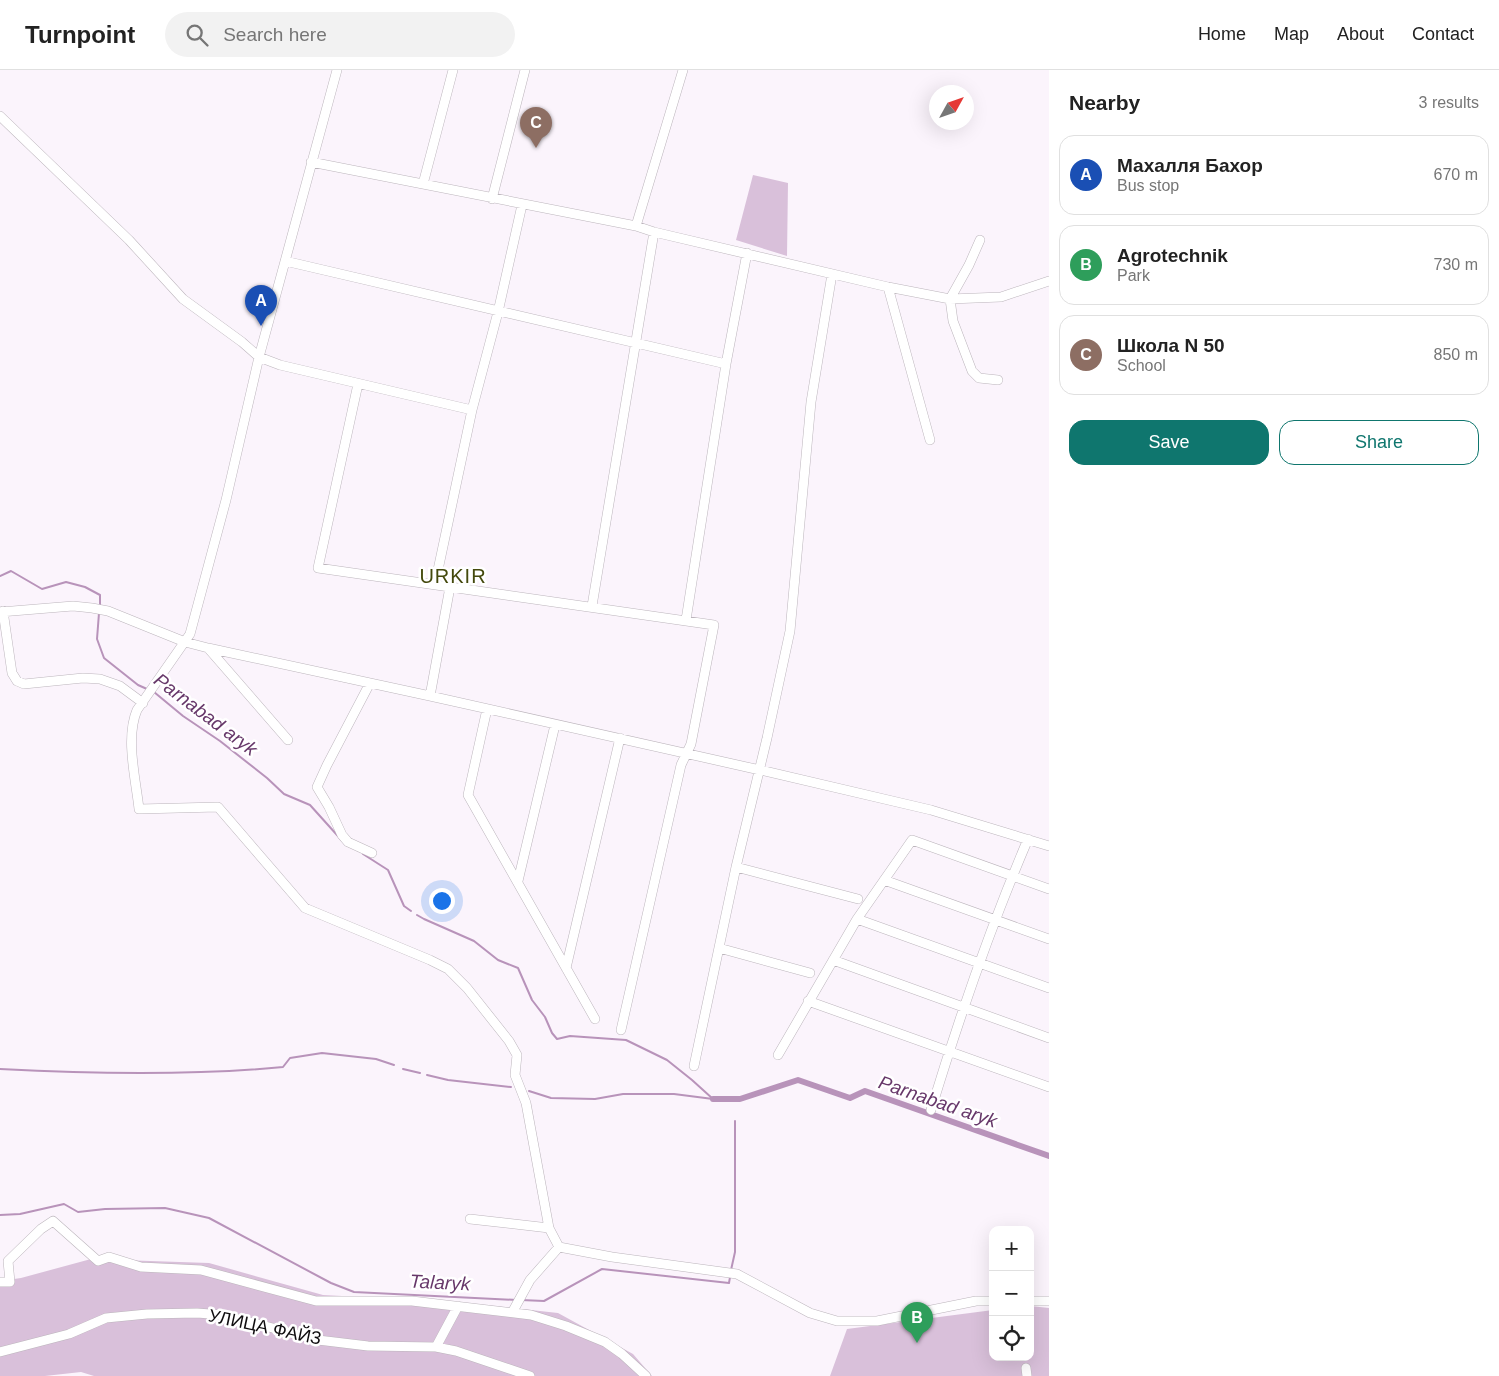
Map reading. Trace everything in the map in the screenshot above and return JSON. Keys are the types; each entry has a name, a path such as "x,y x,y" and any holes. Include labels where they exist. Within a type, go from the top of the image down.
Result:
{"street":[{"path":"337,70 259,357 226,500 190,634 135,715 132,730 139,809 218,807 305,908 413,952 448,970 467,988 509,1041 517,1055 515,1075 526,1103 549,1228 559,1247"},
{"path":"424,184 453,70"},
{"path":"492,199 525,70"},
{"path":"636,226 682,70"},
{"path":"0,116 129,240 183,299 242,342 259,357 280,365 472,410"},
{"path":"311,162 636,226 654,232 832,274 950,299 1001,297 1049,281"},
{"path":"435,584 472,410 498,312 522,205"},
{"path":"592,606 654,232"},
{"path":"980,240 969,265 950,299 953,321 972,371 979,378 998,380"},
{"path":"686,620 726,364 747,253"},
{"path":"285,261 726,364"},
{"path":"694,1066 736,866 760,770 790,631 811,402 832,274"},
{"path":"888,287 930,440"},
{"path":"358,384 318,568 714,625 692,744 681,765 621,1030"},
{"path":"430,696 450,587"},
{"path":"143,703 120,686 100,678 24,684 17,680 11,671 1,611 73,606 108,611 185,642 208,648 620,738 931,810 1049,846"},
{"path":"208,648 288,740"},
{"path":"370,683 317,787 342,835 348,842 372,852"},
{"path":"487,709 468,795 595,1019"},
{"path":"518,881 555,725"},
{"path":"566,968 620,738"},
{"path":"931,1110 994,919 1028,839"},
{"path":"778,1055 856,919 912,840 1049,889"},
{"path":"736,866 858,899"},
{"path":"884,880 1049,939"},
{"path":"856,919 1049,988"},
{"path":"719,948 810,973"},
{"path":"833,960 1049,1038"},
{"path":"808,1001 1049,1087"},
{"path":"470,1219 549,1228"},
{"path":"0,1282 10,1282 8,1261 52,1221 98,1261 108,1257 141,1267 201,1270 316,1301 412,1301 458,1306 516,1305 532,1315 605,1342 622,1354 646,1376"},
{"path":"559,1247 612,1257 737,1274 810,1313 842,1322 877,1321 976,1301 989,1301"},
{"path":"516,1305 530,1280 559,1247"},
{"path":"1034,1301 1049,1301"},
{"path":"436,1347 458,1306"},
{"name":"УЛИЦА ФАЙЗ","path":"0,1352 69,1334 106,1318 147,1314 224,1314 318,1340 368,1346 436,1347 456,1351 530,1376"}],"shaded area":[{"path":"753,175 788,183 787,256 736,240"},
{"path":"91,1259 209,1263 323,1295 456,1302 558,1313 633,1354 652,1376 94,1376 81,1372 45,1376 0,1376 0,1281 21,1278"},
{"path":"1034,1306 1049,1308 1049,1376 830,1376 847,1329 989,1311 989,1361 1034,1361"}],"waterway":[{"name":"Parnabad aryk","path":"0,576 11,571 42,589 66,582 85,587 100,595 100,606"},
{"name":"Parnabad aryk","path":"99,613 97,639 104,658 138,685 147,689"},
{"name":"Parnabad aryk","path":"154,692 183,716 220,741 284,794 310,805 346,845"},
{"name":"Parnabad aryk","path":"363,854 388,870 404,906 411,911"},
{"name":"Parnabad aryk","path":"417,915 474,941 498,960 518,968 532,1000 545,1017 552,1033 557,1039 570,1036 626,1040 667,1060 713,1099"},
{"path":"0,1069 106,1073 212,1072 283,1067 290,1058 322,1053 376,1059 394,1065"},
{"path":"403,1069 420,1073"},
{"path":"427,1075 448,1080 511,1087"},
{"name":"Parnabad aryk","path":"713,1099 740,1099 798,1080 850,1098 865,1091 1049,1156"},
{"path":"529,1091 551,1098 595,1099 623,1094 674,1094 713,1099"},
{"name":"Talaryk","path":"731,1270 735,1252 735,1121"},
{"name":"Talaryk","path":"0,1215 20,1214 64,1204 78,1212 105,1209 165,1208 209,1218 331,1283 354,1292 517,1300"},
{"name":"Talaryk","path":"521,1300 544,1301 602,1269 729,1283 730,1277"}],"place":[{"name":"Школа N 50","path":"536,148"},
{"name":"Махалля Бахор","path":"261,326"},
{"name":"Agrotechnik","path":"917,1343"}],"district":[{"name":"URKIR","path":"453,576"}]}
